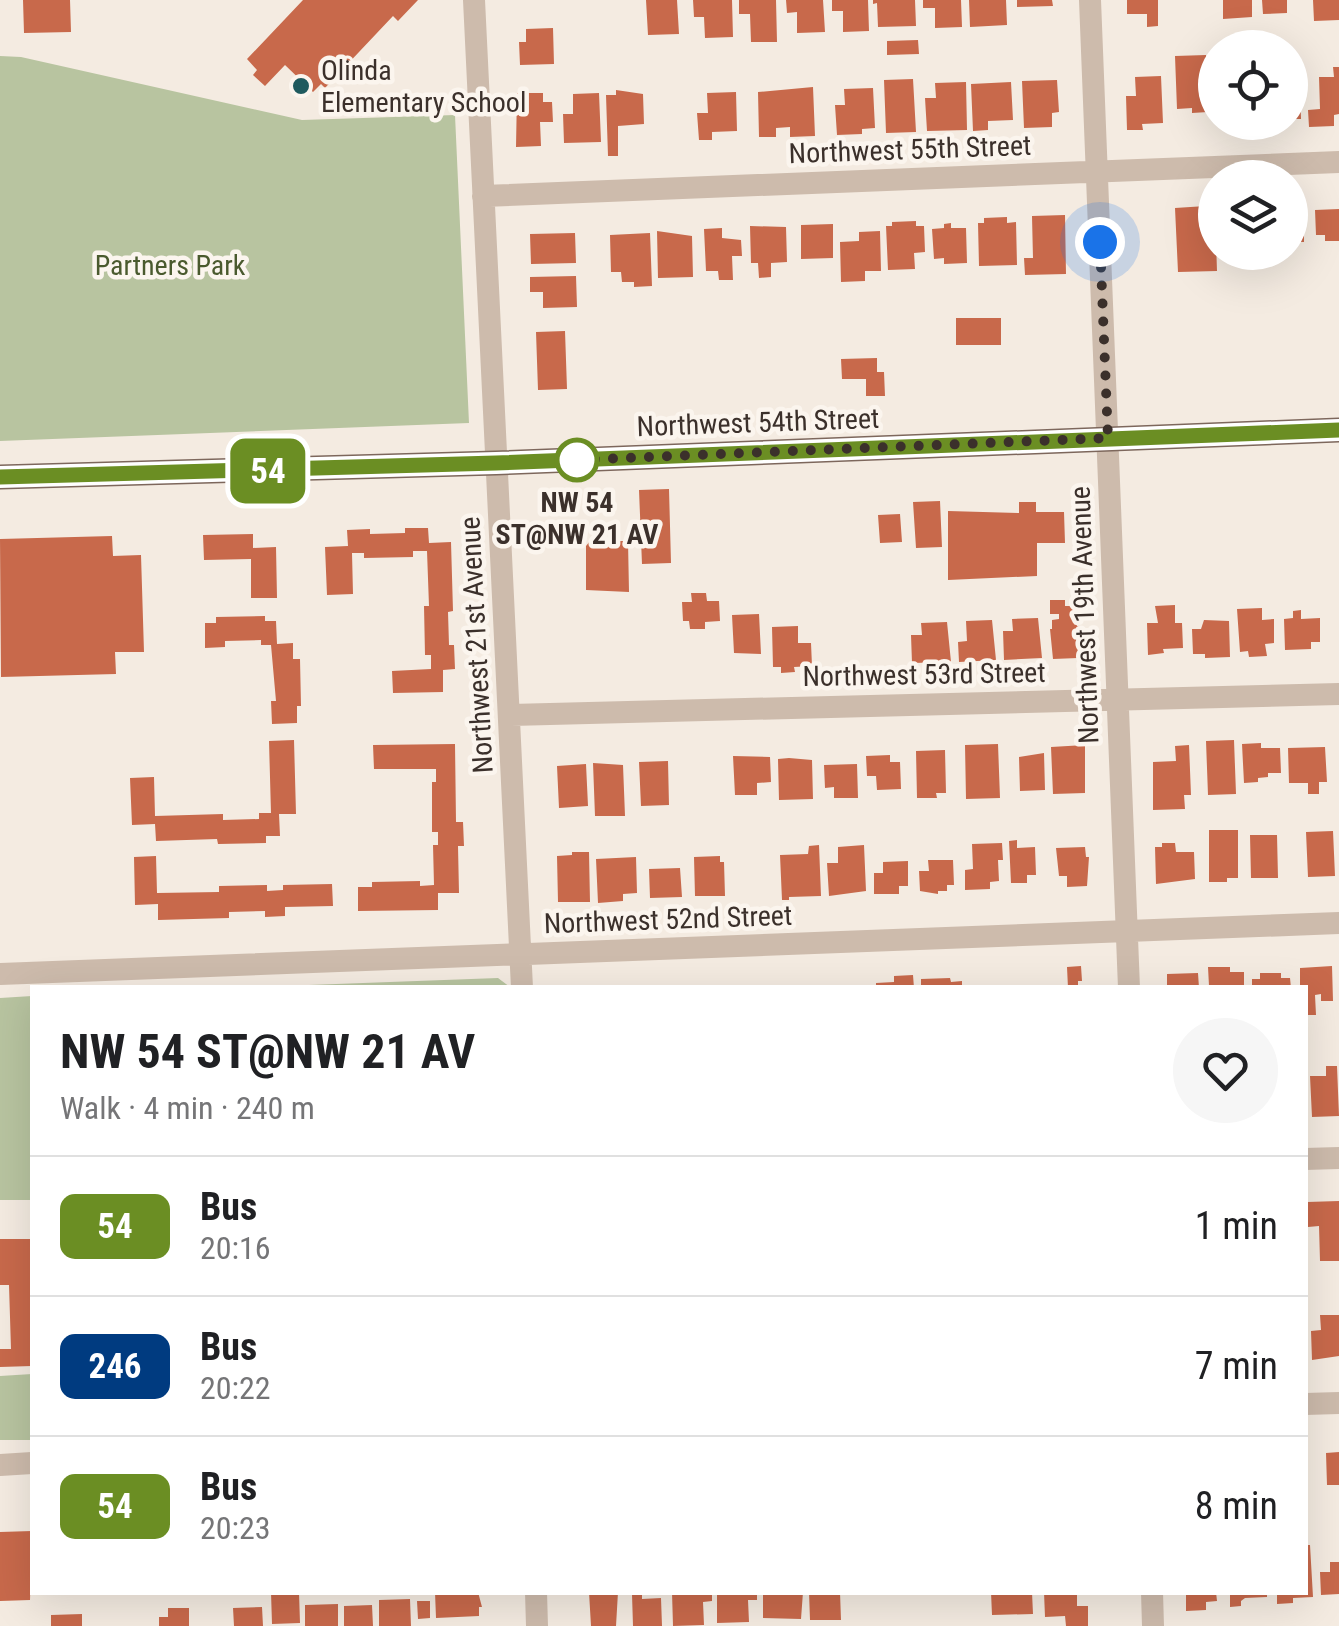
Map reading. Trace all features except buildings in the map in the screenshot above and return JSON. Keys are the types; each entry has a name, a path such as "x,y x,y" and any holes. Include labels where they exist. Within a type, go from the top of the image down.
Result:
{"main road":[{"name":"Northwest 54th Street","path":"0,477 496,463 1339,430"}],"street":[{"name":"Northwest 21st Avenue","path":"474,0 522,985"},
{"name":"Northwest 19th Avenue","path":"1090,0 1129,985"},
{"name":"Northwest 55th Street","path":"484,196 1339,162"},
{"name":"Northwest 53rd Street","path":"511,714 1339,694"},
{"name":"Northwest 52nd Street","path":"0,974 1339,923"},
{"path":"1308,1159 1339,1158"},
{"path":"1308,1404 1339,1403"},
{"path":"0,1465 30,1463"},
{"path":"536,1595 536,1626"},
{"path":"1152,1595 1153,1626"}],"green space":[{"name":"Partners Park","path":"0,56 21,57 302,120 455,115 469,423 0,441"},
{"path":"498,978 507,985 309,985"},
{"path":"30,996 30,1200 0,1200 0,998"},
{"path":"30,1374 30,1440 0,1440 0,1376"}],"bus line":[{"name":"54","path":"0,477 496,463 1339,430"}],"place":[{"name":"Olinda Elementary School","path":"301,86"},
{"name":"NW 54 ST@NW 21 AV","path":"577,460"}],"route":[{"path":"577,460 1108,438 1100,242"}]}
